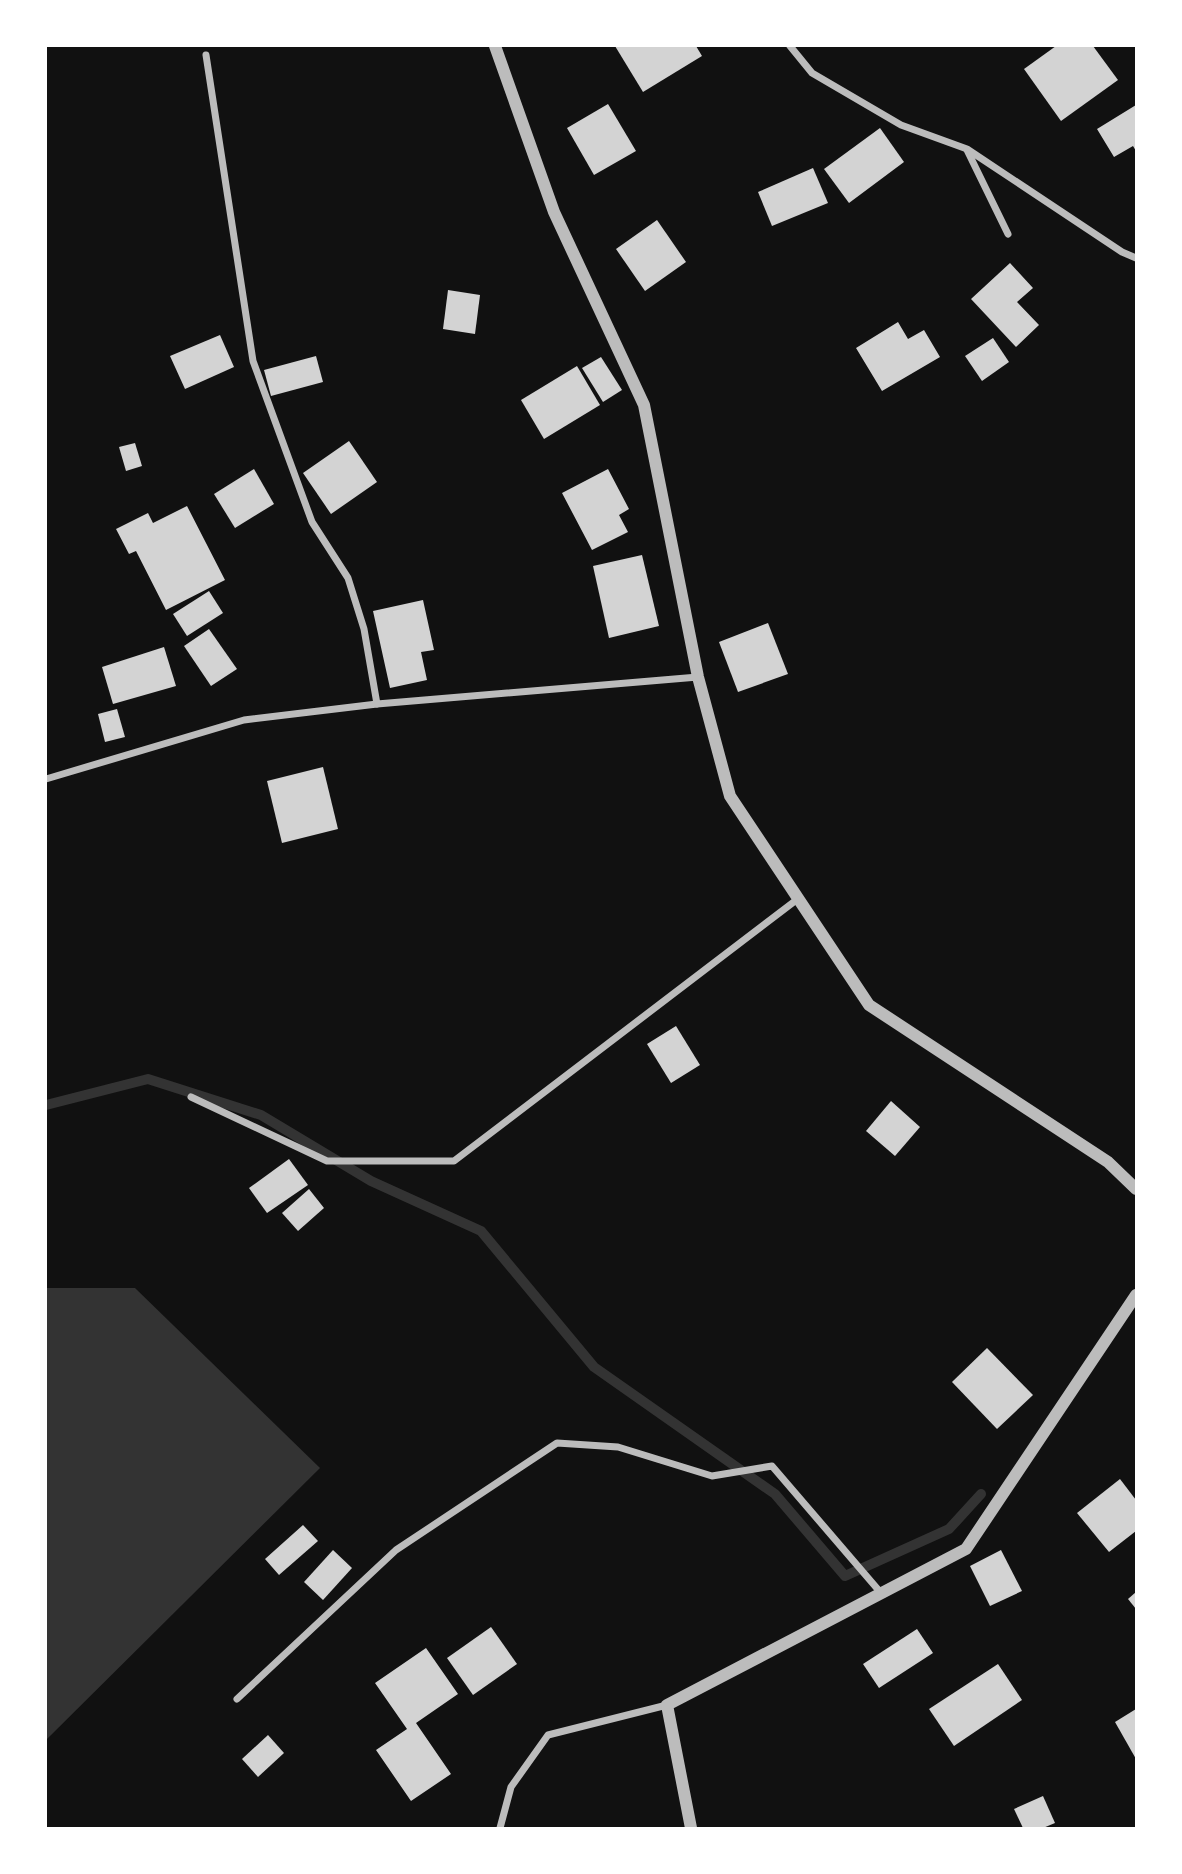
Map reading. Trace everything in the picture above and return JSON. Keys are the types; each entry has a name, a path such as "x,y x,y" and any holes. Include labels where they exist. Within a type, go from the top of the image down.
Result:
{"street":[{"path":"495,46 554,212 644,405 698,677 730,796 869,1005 1108,1162 1136,1189"},
{"path":"790,46 812,73 901,125 967,149 1136,258"},
{"path":"206,55 253,361 312,522 348,578 364,629 377,704"},
{"path":"967,149 1008,234"},
{"path":"46,779 244,720 377,704 698,677"},
{"path":"191,1097 327,1161 454,1161 799,898"},
{"path":"500,1829 511,1787 548,1735 667,1705 966,1549 1136,1295"},
{"path":"237,1699 396,1550 557,1443 618,1447 712,1476 772,1466 881,1593"},
{"path":"667,1705 691,1829"}],"shaded area":[{"path":"46,1288 135,1288 320,1468 46,1740"}],"building":[{"path":"615,46 696,46 702,56 643,92"},
{"path":"1056,46 1093,46 1118,80 1061,121 1024,69"},
{"path":"608,104 636,151 594,175 567,128"},
{"path":"1136,105 1136,151 1133,146 1114,157 1097,129"},
{"path":"880,128 904,162 849,203 824,169"},
{"path":"813,168 828,203 772,226 758,192"},
{"path":"657,220 686,262 645,291 616,249"},
{"path":"1010,263 1033,288 1017,302 1039,325 1016,347 971,299"},
{"path":"448,290 480,295 475,334 443,329"},
{"path":"898,322 908,339 924,330 940,357 882,391 856,348"},
{"path":"220,335 234,367 185,389 170,356"},
{"path":"993,338 1009,362 982,381 965,356"},
{"path":"316,356 323,382 271,396 264,370"},
{"path":"601,357 622,390 603,402 582,368"},
{"path":"577,366 600,405 544,439 521,400"},
{"path":"349,441 377,482 331,514 303,473"},
{"path":"135,443 142,466 126,471 119,447"},
{"path":"254,469 274,504 235,528 214,494"},
{"path":"608,469 629,509 619,515 628,532 592,550 562,493"},
{"path":"187,506 225,580 166,610 136,551 129,554 116,529 148,513 153,523"},
{"path":"642,555 659,626 609,638 593,566"},
{"path":"209,591 223,613 187,636 173,614"},
{"path":"423,600 434,650 421,652 427,680 390,688 373,611"},
{"path":"768,623 788,674 738,692 719,642"},
{"path":"209,629 237,669 211,686 184,646"},
{"path":"164,647 176,686 113,704 102,667"},
{"path":"117,709 125,737 105,742 98,714"},
{"path":"323,767 338,829 282,843 267,781"},
{"path":"676,1026 700,1065 671,1083 647,1044"},
{"path":"891,1101 920,1127 895,1156 866,1131"},
{"path":"289,1159 308,1185 267,1213 249,1188"},
{"path":"309,1189 324,1208 298,1231 282,1213"},
{"path":"987,1348 1033,1395 997,1429 952,1382"},
{"path":"1120,1479 1136,1500 1136,1531 1109,1552 1077,1513"},
{"path":"303,1525 318,1541 279,1575 265,1559"},
{"path":"333,1550 352,1568 323,1600 304,1582"},
{"path":"1001,1550 1022,1591 990,1606 970,1566"},
{"path":"1136,1592 1136,1609 1128,1599"},
{"path":"491,1627 517,1664 473,1695 447,1658"},
{"path":"917,1629 933,1653 879,1688 863,1664"},
{"path":"426,1648 458,1694 416,1723 451,1774 411,1801 376,1750 407,1729 375,1683"},
{"path":"998,1664 1022,1700 954,1746 929,1709"},
{"path":"1136,1709 1136,1759 1115,1722"},
{"path":"268,1735 284,1753 258,1777 242,1759"},
{"path":"1043,1796 1055,1823 1043,1828 1023,1828 1014,1809"}],"waterway":[{"path":"46,1105 148,1079 261,1115 371,1181 481,1231 594,1367 775,1494 845,1576 949,1529 981,1494"}]}
